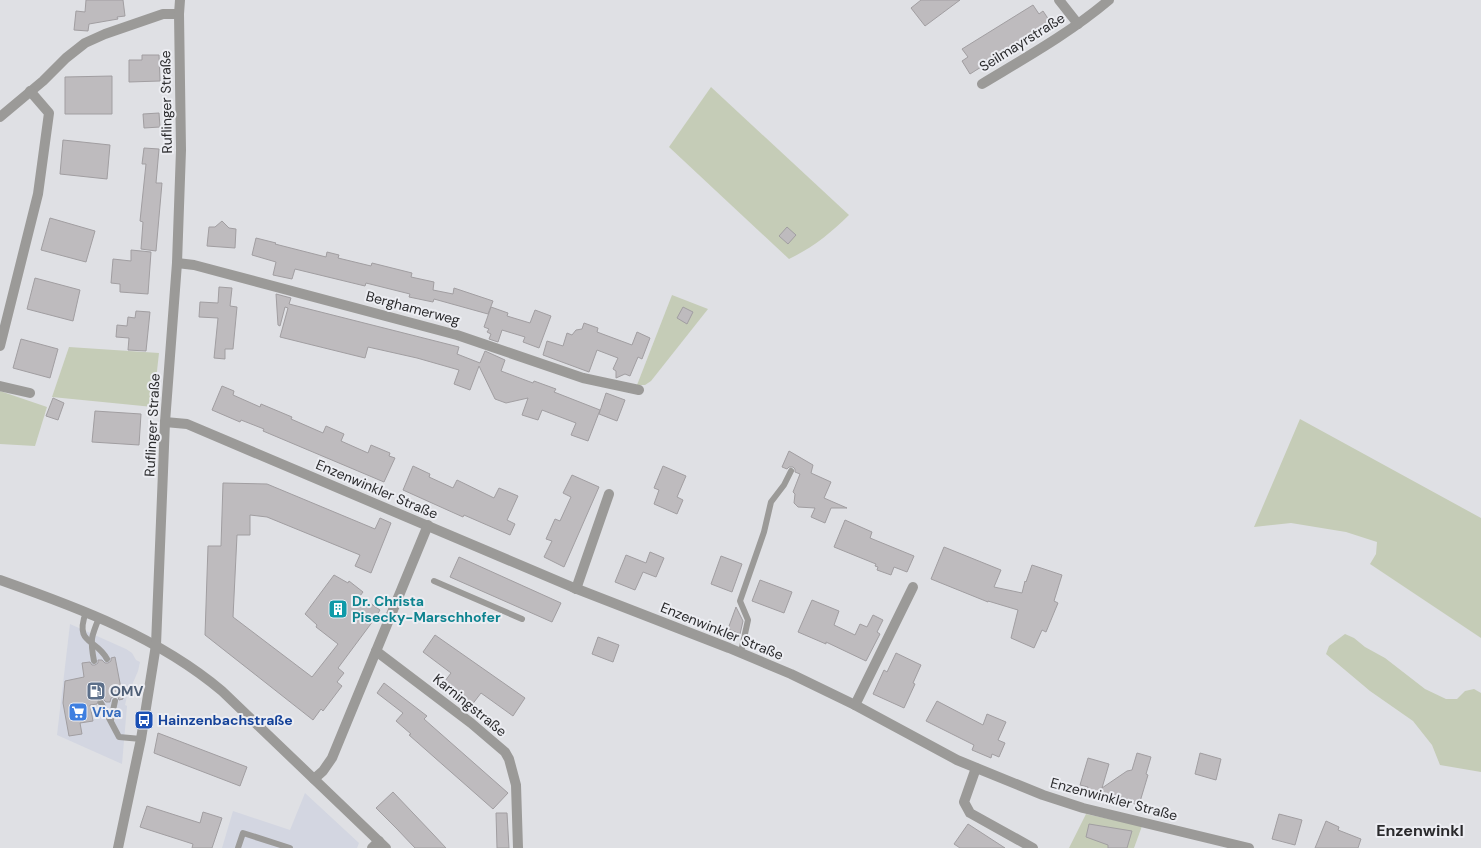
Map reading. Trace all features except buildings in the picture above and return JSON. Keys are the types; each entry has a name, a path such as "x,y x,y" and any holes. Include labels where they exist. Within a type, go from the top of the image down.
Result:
{"street":[{"name":"Ruflinger Straße","path":"118,848 141,739 156,645 165,422 177,263 181,150 180,0"},
{"name":"Seilmayrstraße","path":"1059,0 1078,24"},
{"name":"Seilmayrstraße","path":"982,84 1047,45 1078,24 1109,0"},
{"path":"0,116 85,43 105,34 163,14 179,14"},
{"path":"0,346 38,194 49,113 30,91"},
{"name":"Berghamerweg","path":"177,263 194,265 468,338 584,378 638,390"},
{"path":"0,386 30,393"},
{"name":"Enzenwinkler Straße","path":"165,422 187,424 576,588 741,652 855,705 958,760 1043,795 1084,808 1249,848"},
{"path":"576,588 609,494"},
{"path":"314,779 323,771 332,758 428,525"},
{"path":"0,580 99,618 156,645 204,676 222,691 314,779 379,846"},
{"path":"855,705 913,587"},
{"name":"Karningstraße","path":"376,651 471,723 505,752 509,759 516,785 518,848"},
{"path":"976,768 964,802 966,808 970,813 1033,848"}],"lane":[{"path":"741,652 748,620 740,601 764,532 771,502 784,485 791,470"},
{"path":"434,581 522,619"},
{"path":"86,612 82,623 82,629 86,638 91,644 104,653 107,658"},
{"path":"94,661 91,644 92,636 99,618"},
{"path":"110,720 115,701"},
{"path":"101,703 119,737 141,739"},
{"path":"238,848 243,833 290,848"}],"shaded area":[{"name":"OMV","path":"70,624 126,649 132,653 136,660 140,662 125,705 127,706 122,764 57,735"},
{"path":"305,793 359,843 357,848 222,848 233,811 290,830"}],"green space":[{"path":"711,87 849,215 821,240 789,259 669,147"},
{"path":"672,295 708,309 651,381 645,385 637,385"},
{"path":"69,347 159,353 153,407 52,397"},
{"path":"0,391 47,407 35,446 0,444"},
{"path":"1300,419 1481,518 1481,638 1370,564 1376,554 1377,542 1346,532 1291,523 1254,527"},
{"path":"1345,634 1354,638 1365,647 1385,658 1425,689 1446,699 1457,699 1465,691 1474,689 1481,693 1481,772 1440,765 1432,745 1413,721 1370,691 1326,654 1329,646"},
{"path":"1086,814 1142,826 1134,848 1069,848"}],"place":[{"name":"Dr. Christa Pisecky-Marschhofer","path":"338,609"},
{"name":"OMV","path":"96,691"},
{"name":"Viva","path":"78,712"},
{"name":"Hainzenbachstraße","path":"144,720"}],"district":[{"name":"Enzenwinkl","path":"1420,830"}]}
